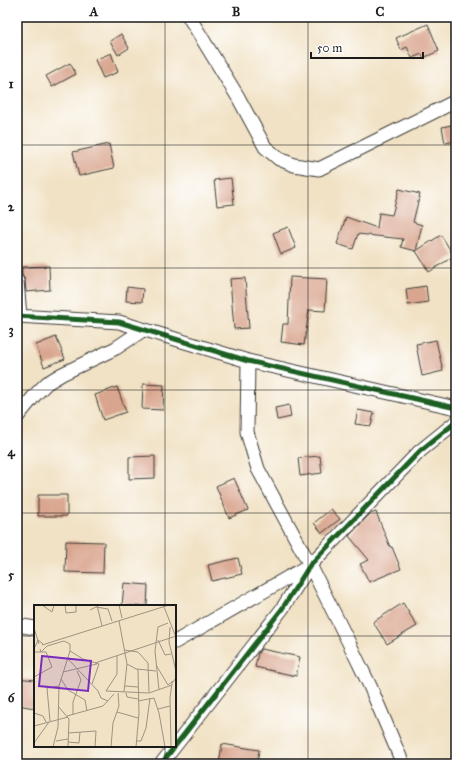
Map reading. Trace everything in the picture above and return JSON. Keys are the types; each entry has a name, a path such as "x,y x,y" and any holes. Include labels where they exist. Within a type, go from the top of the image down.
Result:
{"street":[{"path":"189,17 238,97 265,147 279,159 294,165 319,169 456,101"},
{"path":"17,281 18,316 119,322 248,361 456,408"},
{"path":"17,417 35,394 47,384 62,374 116,348 143,330"},
{"path":"248,361 247,432 258,469 310,565 370,686 403,764"},
{"path":"176,745 282,609 310,565 420,451 456,422"},
{"path":"176,641 310,565"},
{"path":"17,625 34,628"},
{"path":"161,764 174,747"}],"building":[{"path":"428,24 439,51 423,58 422,54 412,58 407,47 401,50 396,38"},
{"path":"121,34 129,48 118,55 110,41"},
{"path":"111,53 118,72 103,78 95,60"},
{"path":"70,63 76,74 52,87 46,76"},
{"path":"456,124 456,141 445,143 442,127"},
{"path":"109,144 114,168 79,176 73,152"},
{"path":"231,178 234,204 217,206 214,180"},
{"path":"399,189 420,194 413,222 422,225 416,251 401,247 403,239 358,234 353,249 337,244 346,217 377,228 379,213 392,215"},
{"path":"288,227 296,248 281,254 273,233"},
{"path":"441,235 454,256 429,272 416,251"},
{"path":"49,266 50,290 26,292 25,280 22,275 22,267"},
{"path":"290,277 327,279 325,311 309,310 304,345 281,342 283,324 288,324"},
{"path":"245,278 249,328 234,329 230,279"},
{"path":"426,286 428,302 408,305 406,289"},
{"path":"127,287 143,289 142,302 126,301"},
{"path":"56,337 65,359 44,367 36,345"},
{"path":"436,340 443,371 422,376 416,344"},
{"path":"143,384 164,385 163,410 142,409"},
{"path":"117,387 126,412 103,420 95,395"},
{"path":"289,405 291,417 277,420 275,408"},
{"path":"358,410 374,413 371,426 355,424"},
{"path":"155,456 155,478 129,479 129,457"},
{"path":"320,456 322,473 300,476 298,458"},
{"path":"234,478 248,510 229,518 216,486"},
{"path":"38,495 67,495 67,516 38,516"},
{"path":"331,509 340,519 322,533 314,523"},
{"path":"376,512 390,547 392,547 401,569 369,582 360,564 369,560 349,536 370,514"},
{"path":"66,541 104,542 103,573 65,572"},
{"path":"238,558 242,574 212,581 208,565"},
{"path":"124,583 148,585 147,605 122,605"},
{"path":"403,603 417,626 387,644 373,622"},
{"path":"261,649 300,657 296,676 255,667 258,653"},
{"path":"17,678 34,680 34,708 17,705"},
{"path":"222,744 259,750 257,764 219,764"}],"cycle path":[{"path":"17,316 119,322 248,361 456,408"},
{"path":"176,745 282,609 310,565 420,451 456,422"},
{"path":"161,764 174,747"}]}
